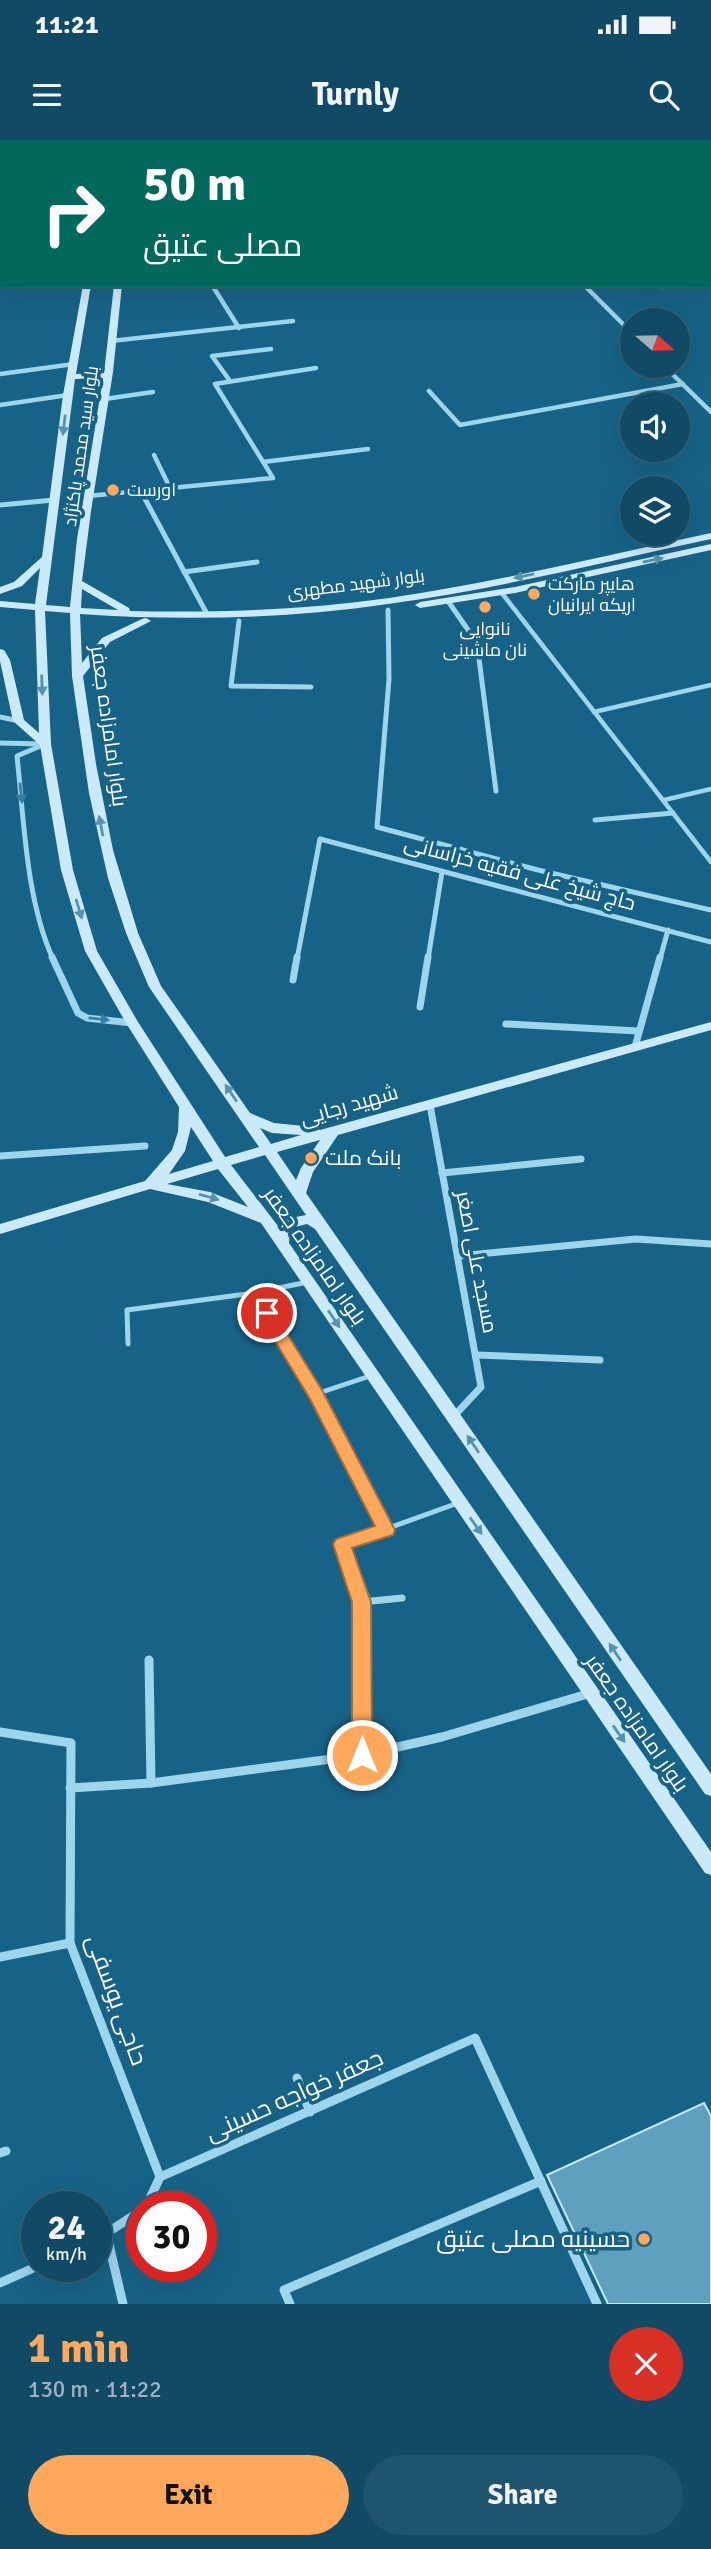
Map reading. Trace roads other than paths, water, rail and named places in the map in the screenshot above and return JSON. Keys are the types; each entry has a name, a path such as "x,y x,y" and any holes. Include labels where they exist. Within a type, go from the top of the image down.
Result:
{"main road":[{"name":"بلوار سید محمد پاکنژاد","path":"39,612 44,558 87,287"},
{"name":"بلوار سید محمد پاکنژاد","path":"76,615 88,496 105,400 118,287"},
{"path":"71,377 107,375"},
{"name":"بلوار شهید مطهری","path":"76,615 207,614 370,604 500,581 711,536"},
{"name":"بلوار شهید مطهری","path":"0,604 39,612 146,621 239,621 388,610 501,592 711,547"},
{"path":"0,591 18,584 44,558"},
{"path":"79,583 107,602 136,614"},
{"name":"بلوار شهید مطهری","path":"0,614 39,612"},
{"name":"بلوار امامزاده جعفر","path":"39,612 45,744 67,870 91,951 183,1106 222,1164 282,1243 711,1867"},
{"name":"بلوار امامزاده جعفر","path":"76,615 77,676 108,858 134,945 155,987 711,1788"},
{"path":"77,676 106,640 146,621"},
{"path":"0,652 8,670 19,721 45,744"},
{"name":"شهید رجایی","path":"0,1229 269,1149 711,1026"},
{"path":"148,1186 168,1168 181,1148 187,1127 183,1106"},
{"path":"247,1117 272,1128 302,1133 333,1132"},
{"path":"299,1193 306,1171 333,1132"},
{"path":"148,1186 209,1197 266,1220"},
{"path":"282,1243 283,1229 291,1223 309,1219 323,1227"}],"street":[{"path":"213,287 239,328"},
{"path":"586,287 620,321"},
{"path":"111,341 293,321"},
{"path":"230,382 212,356 271,349"},
{"path":"0,374 74,364"},
{"path":"88,496 142,493 274,478 215,384 316,368"},
{"path":"677,378 711,412"},
{"path":"429,391 460,425 683,384"},
{"path":"105,400 152,392"},
{"path":"0,405 68,395"},
{"path":"263,462 368,449"},
{"path":"155,456 171,490"},
{"path":"142,493 207,614"},
{"path":"0,505 54,500"},
{"path":"184,572 257,562"},
{"path":"448,601 477,643 496,791"},
{"name":"حاج شیخ علی فقیه خراسانی","path":"388,610 389,679 377,827 538,870 711,910"},
{"path":"239,621 232,686 311,687"},
{"path":"0,717 19,721"},
{"path":"0,743 45,744"},
{"path":"45,744 17,755 29,868 47,946 78,1013 87,1018 132,1023"},
{"path":"594,820 673,813"},
{"name":"حاج شیخ علی فقیه خراسانی","path":"293,981 320,839 711,942"},
{"path":"421,1007 442,872"},
{"path":"635,1047 668,930"},
{"path":"506,1024 638,1031"},
{"name":"مسجد علی اصغر","path":"430,1105 481,1387 454,1416"},
{"path":"0,1156 145,1146"},
{"path":"442,1173 581,1159"},
{"path":"458,1256 636,1239 711,1244"},
{"path":"477,1355 600,1360"},
{"path":"362,1602 362,1755"},
{"path":"149,1660 151,1783"},
{"path":"70,1788 151,1783 362,1755 442,1737 591,1693"},
{"name":"حاجی یوسفی","path":"0,1732 71,1743 70,1943 160,2177"},
{"path":"0,1957 70,1943"},
{"name":"جعفر خواجه حسینی","path":"160,2177 475,2038 541,2181"},
{"path":"297,2078 310,2112"},
{"path":"153,2191 160,2177"},
{"path":"290,2304 284,2290 541,2181 597,2304"},
{"path":"112,2257 123,2304"},
{"path":"0,2283 21,2274"}],"lane":[{"path":"501,592 711,862"},
{"path":"594,712 711,685"},
{"path":"664,800 711,789"},
{"path":"128,1344 127,1310 254,1293 308,1282"},
{"path":"254,1293 316,1394 386,1530"},
{"path":"316,1394 373,1375"},
{"path":"402,1598 362,1602 342,1544 460,1503"}],"place":[{"name":"اورست","path":"113,490"},
{"name":"هایپر مارکت اریکه ایرانیان","path":"534,594"},
{"name":"نانوایی نان ماشینی","path":"485,607"},
{"name":"بانک ملت","path":"311,1158"},
{"name":"حسینیه مصلی عتیق","path":"644,2239"}]}
